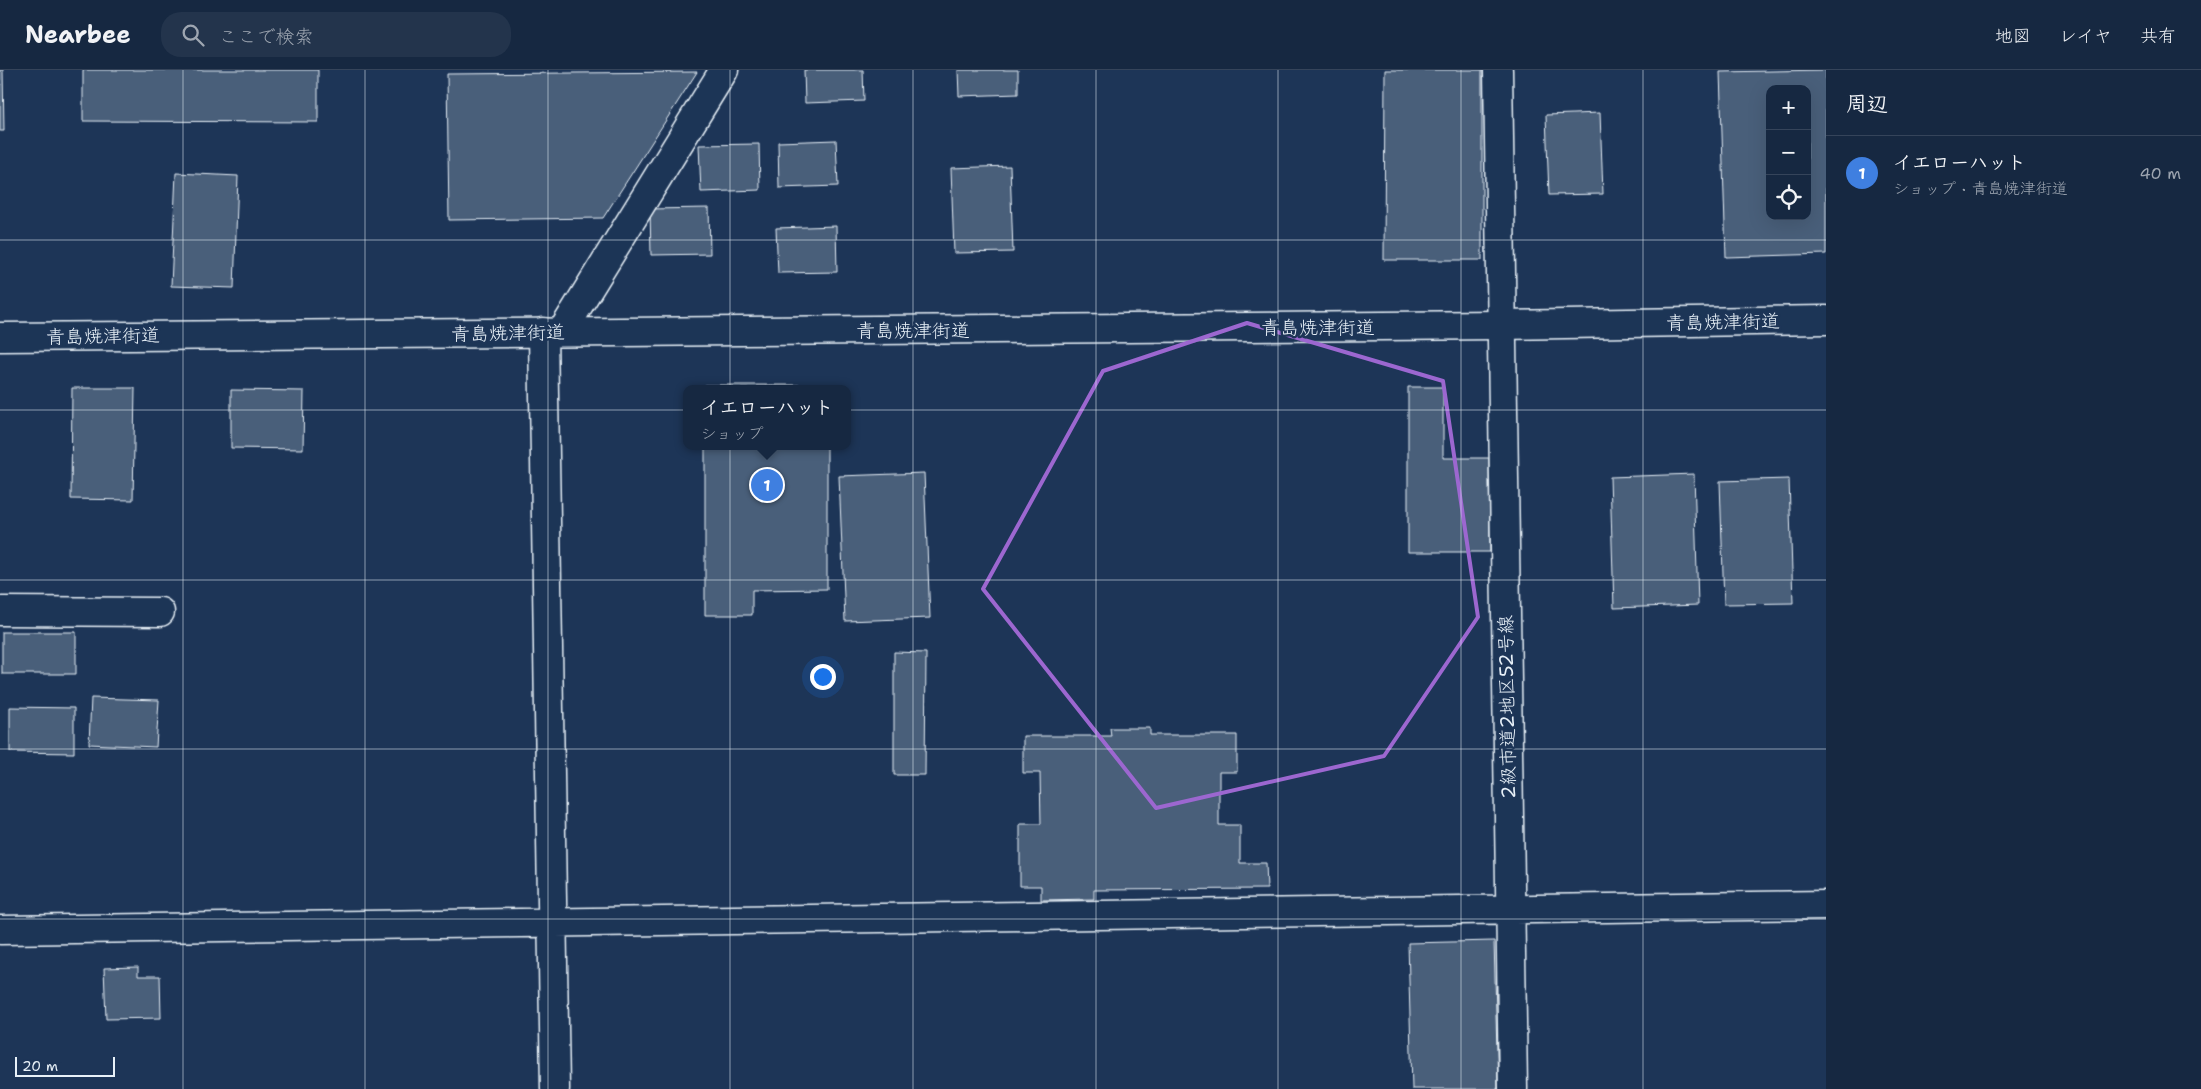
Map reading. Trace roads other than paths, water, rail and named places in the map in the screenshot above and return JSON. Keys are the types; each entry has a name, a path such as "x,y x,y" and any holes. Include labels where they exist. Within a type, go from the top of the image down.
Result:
{"street":[{"path":"555,1089 552,922 552,332 724,70"},
{"name":"2級市道2地区52号線","path":"1498,70 1513,1089"},
{"name":"青島焼津街道","path":"0,337 1501,325 1826,320"},
{"path":"0,611 160,612"},
{"path":"0,930 1826,905"}],"place":[{"name":"イエローハット","path":"767,485"}]}
